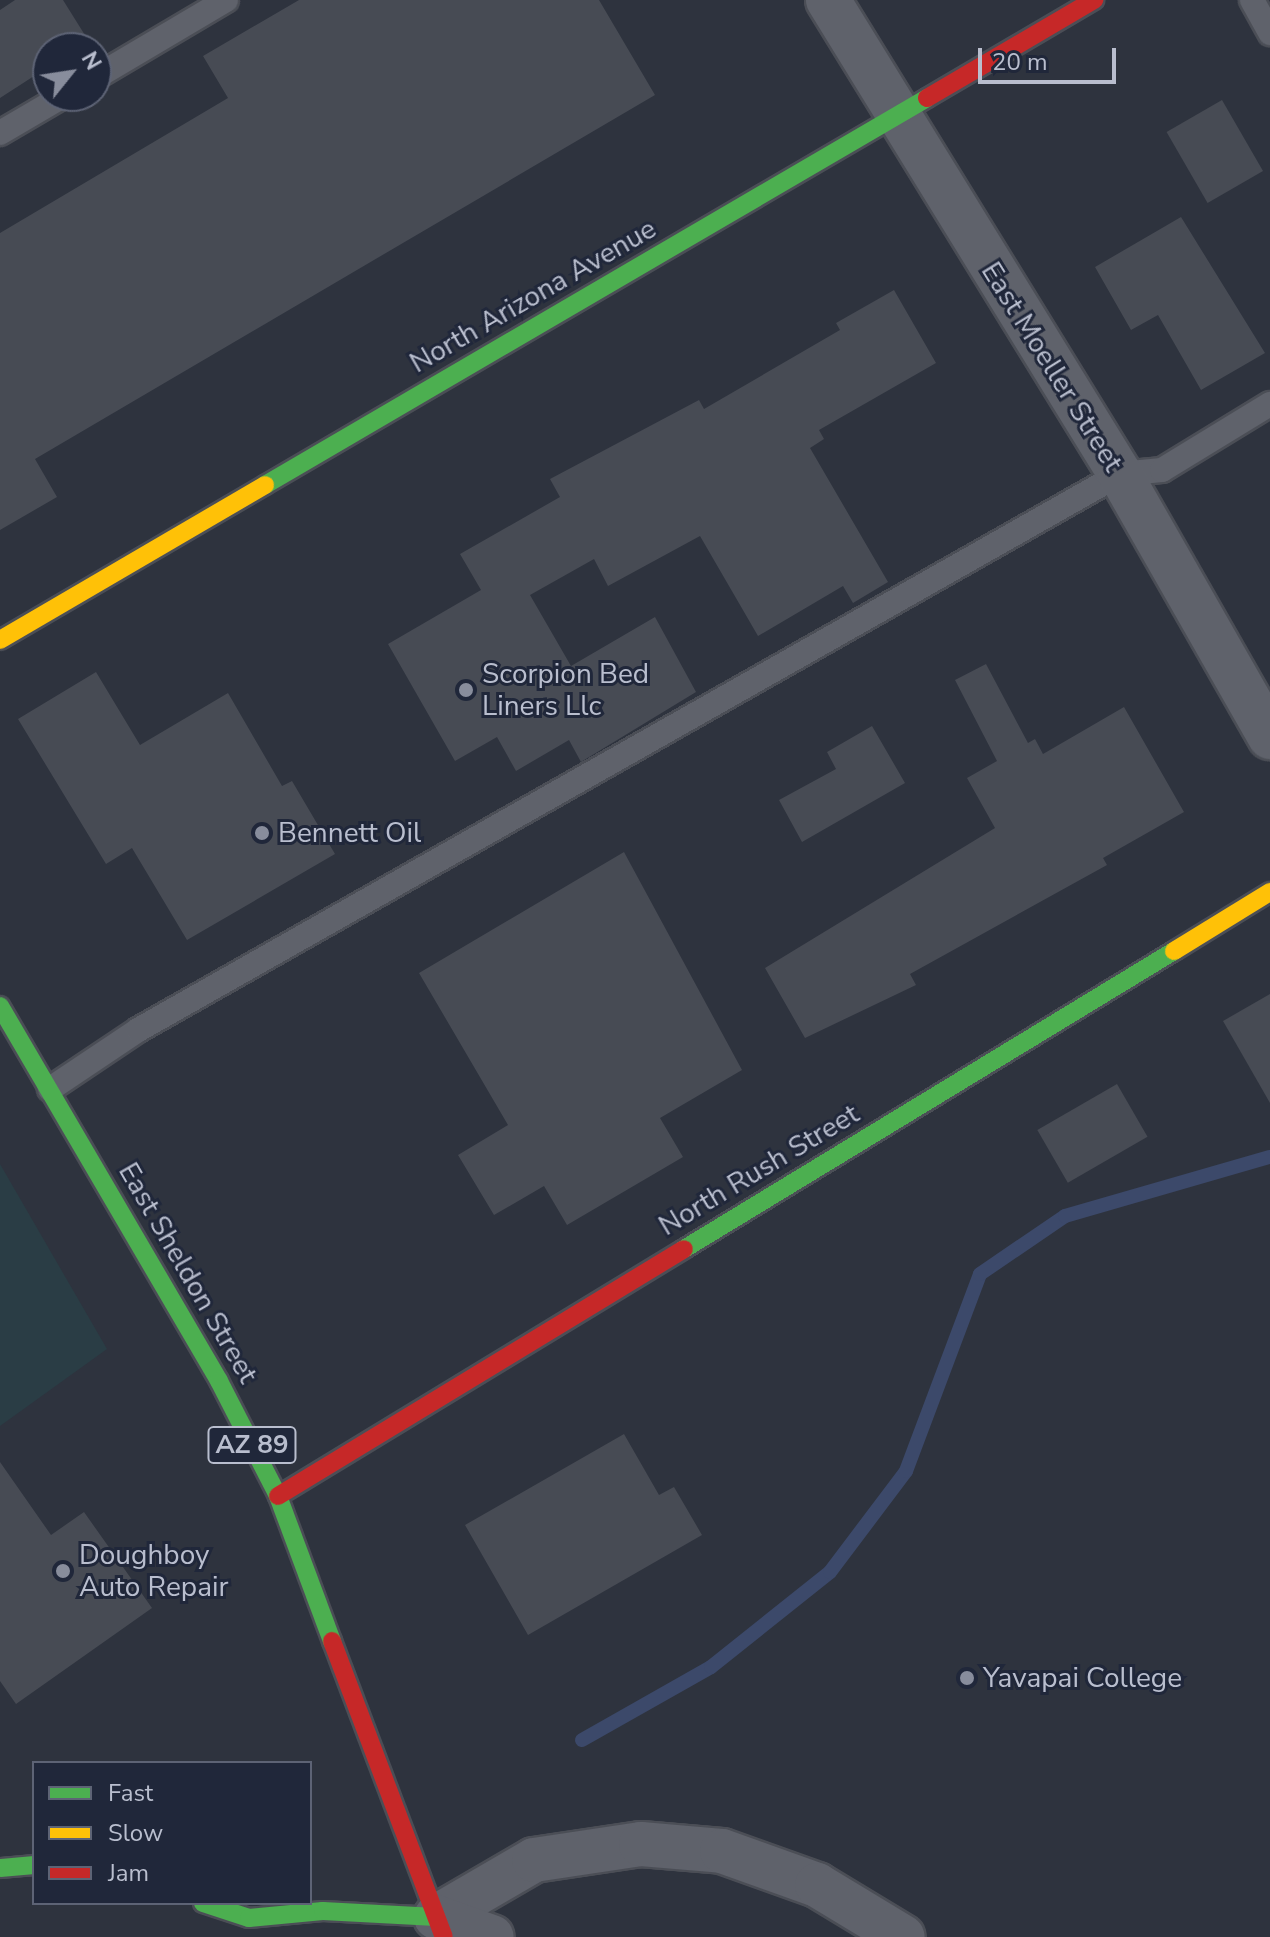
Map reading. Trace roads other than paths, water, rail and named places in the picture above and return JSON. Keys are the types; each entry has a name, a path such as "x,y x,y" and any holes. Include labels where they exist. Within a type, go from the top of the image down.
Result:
{"street":[{"name":"East Moeller Street","path":"828,0 1120,474 1270,737"},
{"name":"North Arizona Avenue","path":"0,640 1094,0"},
{"name":"North Rush Street","path":"278,1496 1270,892"},
{"name":"East Sheldon Street","path":"4,1022 50,1089 278,1496 440,1927"},
{"path":"440,1927 534,1860 641,1844 722,1851 817,1885 903,1937"},
{"path":"0,1868 32,1865"},
{"path":"209,1905 249,1918 323,1911 492,1937"}],"lane":[{"path":"112,68 226,0"},
{"path":"1252,0 1270,33"},
{"path":"0,133 36,112"},
{"path":"50,1089 138,1030 1120,474 1162,470 1270,404"}],"waterway":[{"path":"582,1740 711,1667 830,1572 906,1471 980,1274 1065,1216 1270,1157"}],"place":[{"name":"Scorpion Bed Liners Llc","path":"466,690"},
{"name":"Bennett Oil","path":"262,833"},
{"name":"Doughboy Auto Repair","path":"63,1571"},
{"name":"Yavapai College","path":"967,1678"}]}
